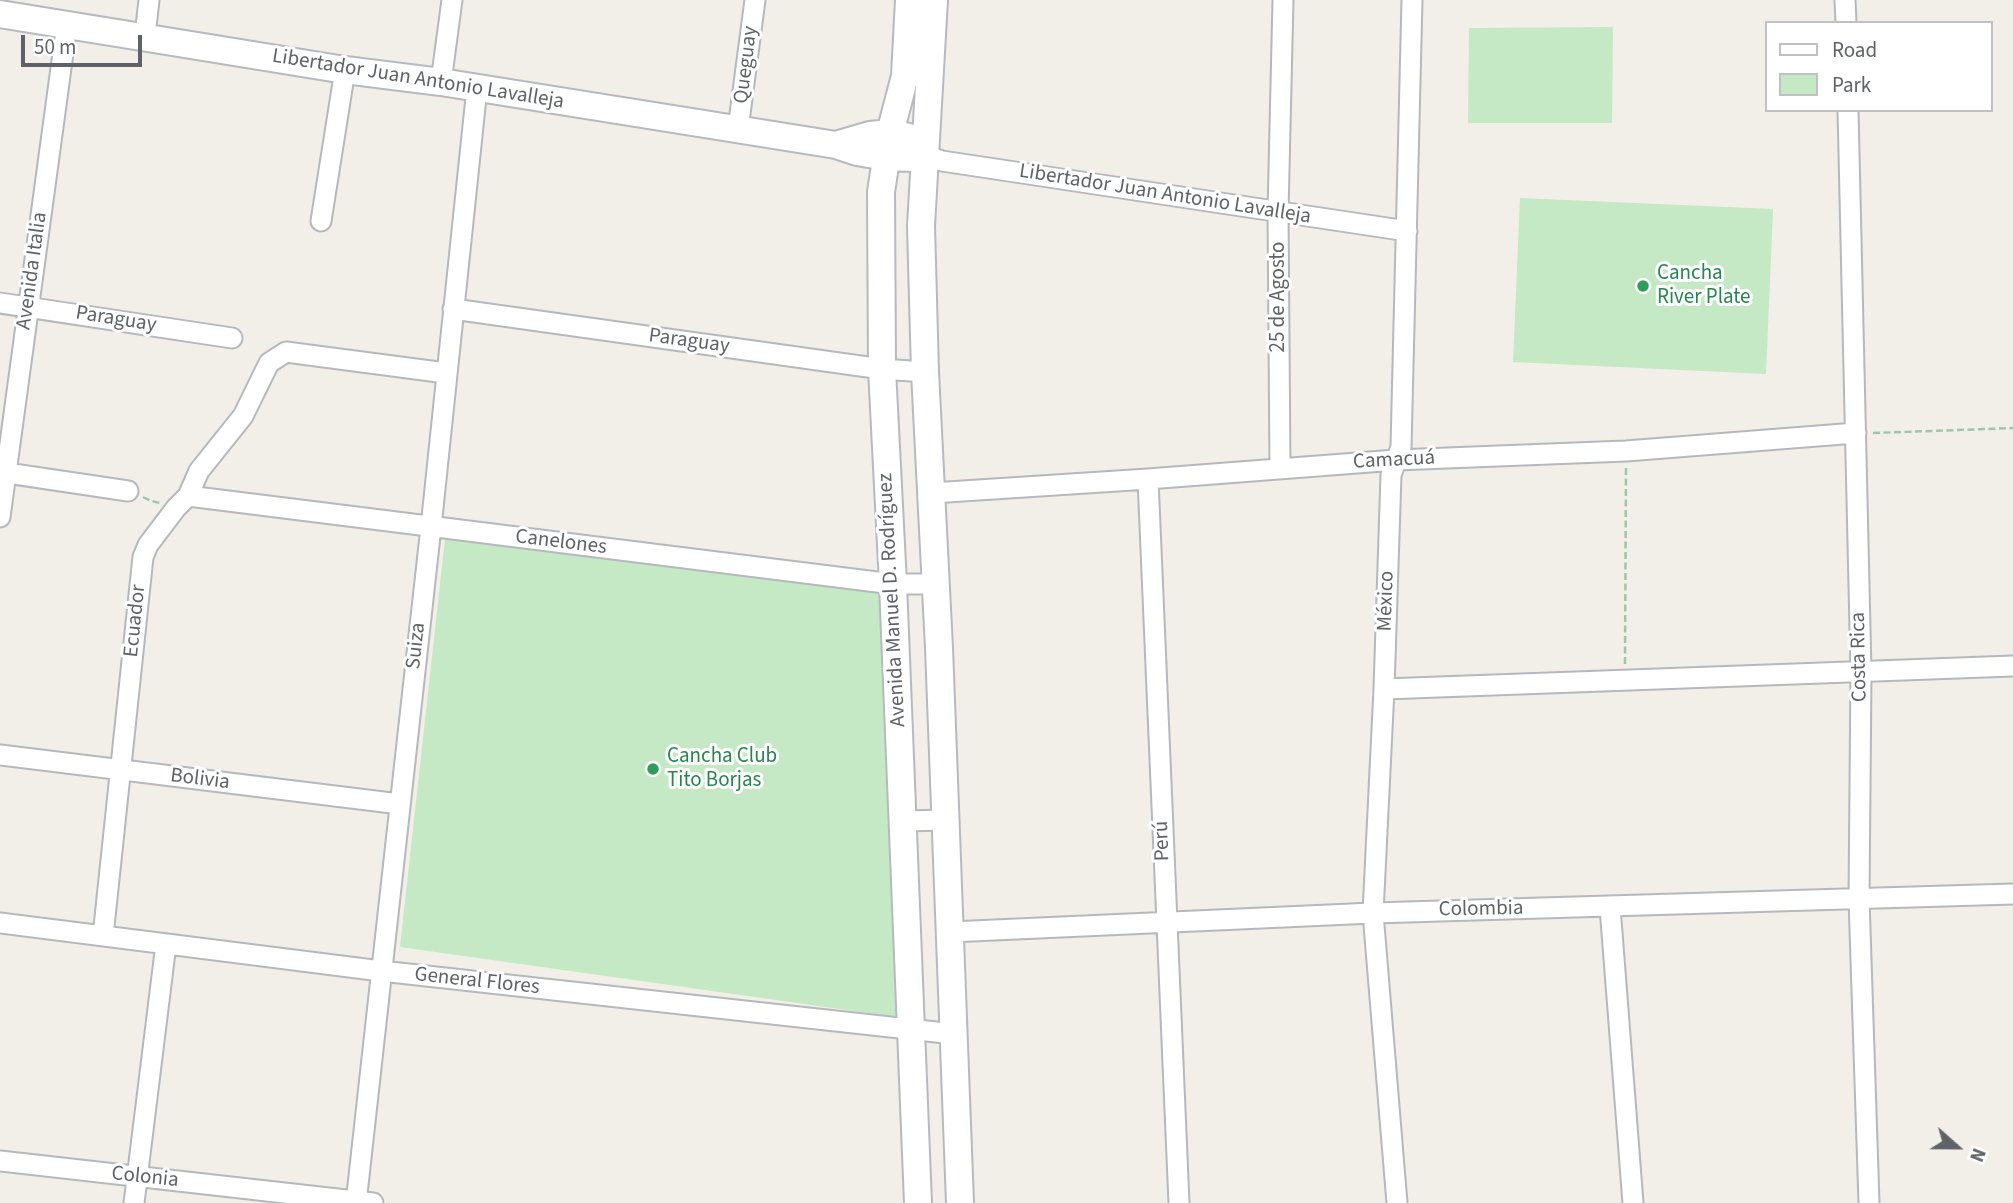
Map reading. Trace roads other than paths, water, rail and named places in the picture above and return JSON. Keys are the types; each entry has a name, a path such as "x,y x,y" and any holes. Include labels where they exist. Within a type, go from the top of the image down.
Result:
{"street":[{"path":"145,36 149,0"},
{"path":"441,82 452,0"},
{"name":"Queguay","path":"738,129 755,0"},
{"name":"Avenida Manuel D. Rodríguez","path":"909,0 905,76 888,145 881,192 882,369 918,1203"},
{"name":"Avenida Manuel D. Rodríguez","path":"934,0 921,226 960,1203"},
{"name":"25 de Agosto","path":"1280,468 1278,212 1283,0"},
{"name":"México","path":"1397,1203 1373,913 1391,475 1401,447 1412,0"},
{"path":"1845,0 1846,21"},
{"name":"Libertador Juan Antonio Lavalleja","path":"0,14 836,145 870,135 888,145 909,137 924,155 942,161 1407,231"},
{"name":"Avenida Italia","path":"0,517 3,472 29,306 67,24"},
{"path":"321,220 345,70"},
{"name":"Suiza","path":"362,1202 381,971 477,88"},
{"name":"Costa Rica","path":"1848,112 1861,672 1859,899 1869,1203"},
{"name":"Paraguay","path":"0,303 232,338"},
{"name":"Paraguay","path":"453,309 882,369 925,372"},
{"name":"Ecuador","path":"103,936 143,557 149,545 182,502 199,471 243,416 269,363 286,352 446,373"},
{"name":"Camacuá","path":"932,494 1396,460 1626,450 1856,433"},
{"path":"3,472 128,491"},
{"name":"Perú","path":"1148,480 1179,1203"},
{"name":"Canelones","path":"182,502 431,527 893,584 935,584"},
{"path":"1384,689 2013,667"},
{"name":"Bolivia","path":"0,755 400,804"},
{"path":"902,821 946,820"},
{"name":"Colombia","path":"950,932 1373,913 2013,894"},
{"path":"1610,907 1633,1203"},
{"name":"General Flores","path":"0,923 381,971 954,1034"},
{"path":"134,1203 166,944"},
{"name":"Colonia","path":"0,1161 362,1202"}],"place":[{"name":"Cancha River Plate","path":"1643,286"},
{"name":"Cancha Club Tito Borjas","path":"653,769"}]}
